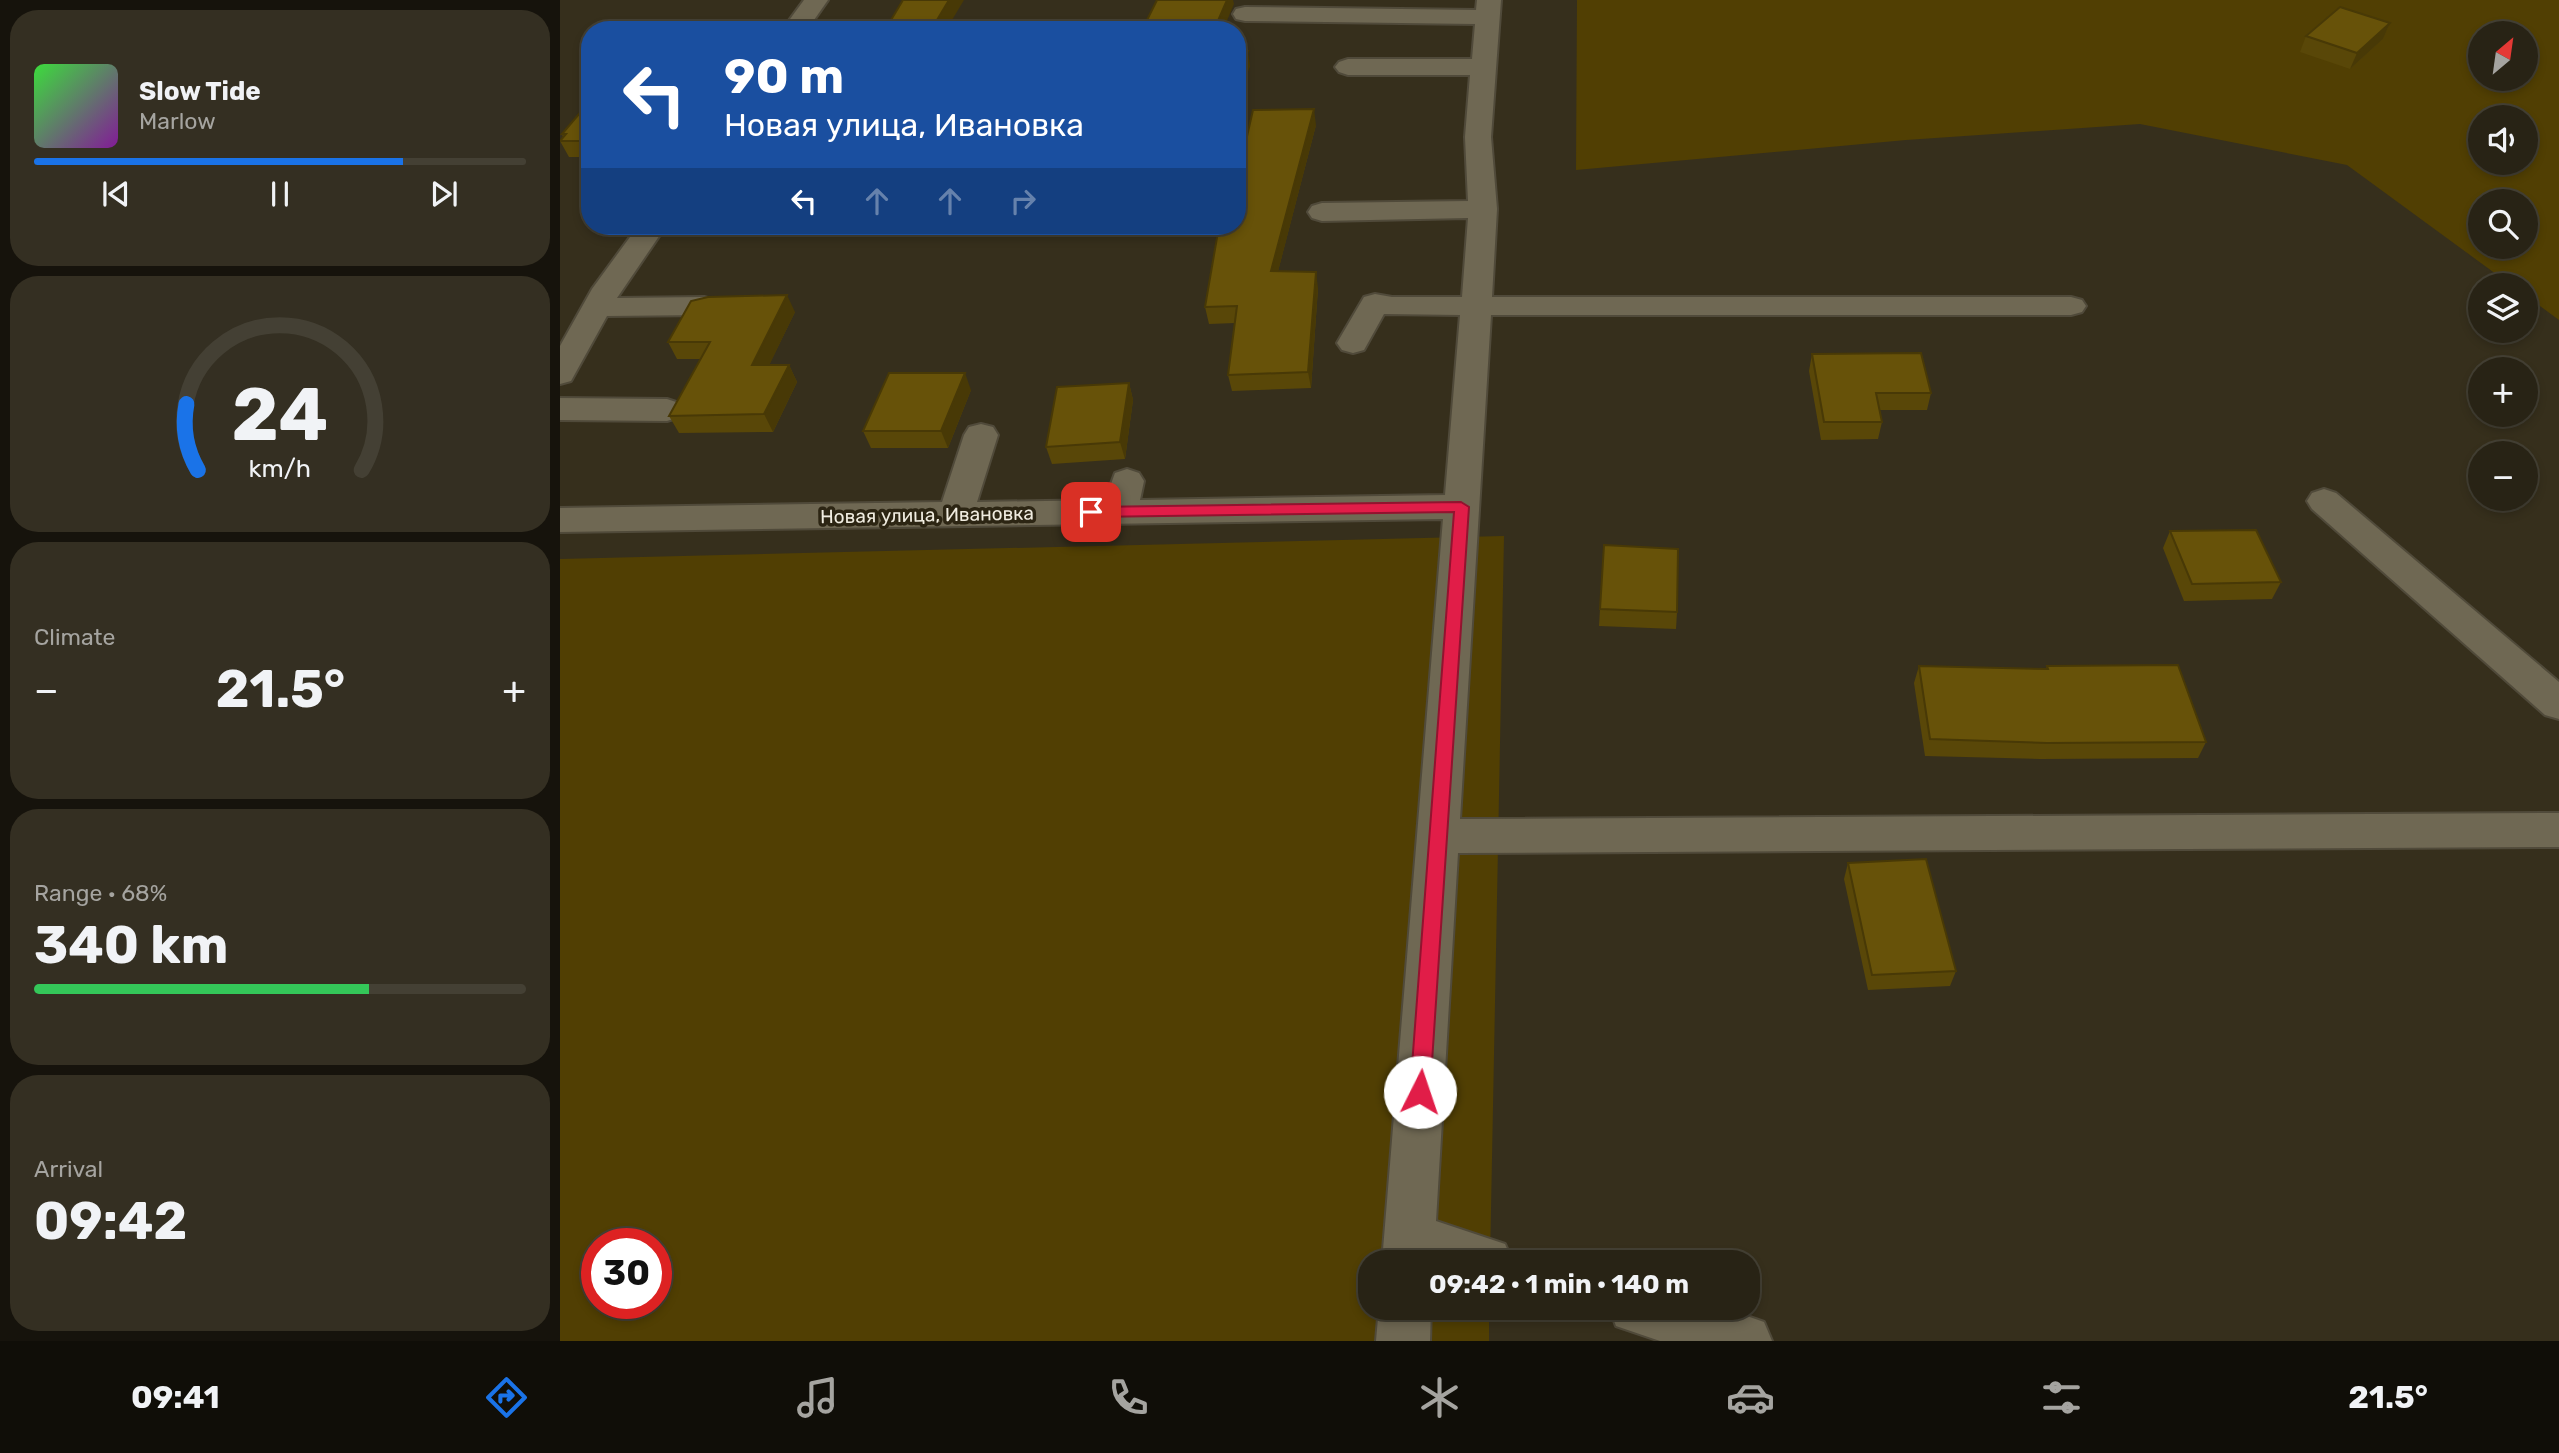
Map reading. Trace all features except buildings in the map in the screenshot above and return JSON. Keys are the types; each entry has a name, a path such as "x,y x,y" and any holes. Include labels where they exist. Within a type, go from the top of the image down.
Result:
{"street":[{"path":"801,21 816,0"},
{"path":"1245,14 1488,8 1478,137 1483,209 1409,1250"},
{"path":"1348,67 1485,66"},
{"path":"1322,212 1483,209"},
{"path":"560,374 597,307 646,235"},
{"path":"1353,343 1375,303 1392,306 2071,306"},
{"path":"597,307 704,306"},
{"path":"560,409 667,410"},
{"path":"956,514 981,435"},
{"name":"Новая улица, Ивановка","path":"560,520 956,514 1123,496 1461,507"},
{"path":"2324,501 2559,704"},
{"path":"1438,836 2559,830"},
{"path":"1403,1341 1404,1320"},
{"path":"1677,1320 1745,1341"}],"shaded area":[{"path":"1577,0 2559,0 2559,320 2538,305 2538,273 2495,273 2475,259 2538,259 2538,189 2468,189 2468,254 2347,165 2140,124 1906,140 1576,170"},
{"path":"1504,536 1490,1250 1358,1250 1358,1320 1489,1320 1489,1341 560,1341 560,559"}],"route":[{"path":"1091,512 1461,507 1420,1092"}]}
